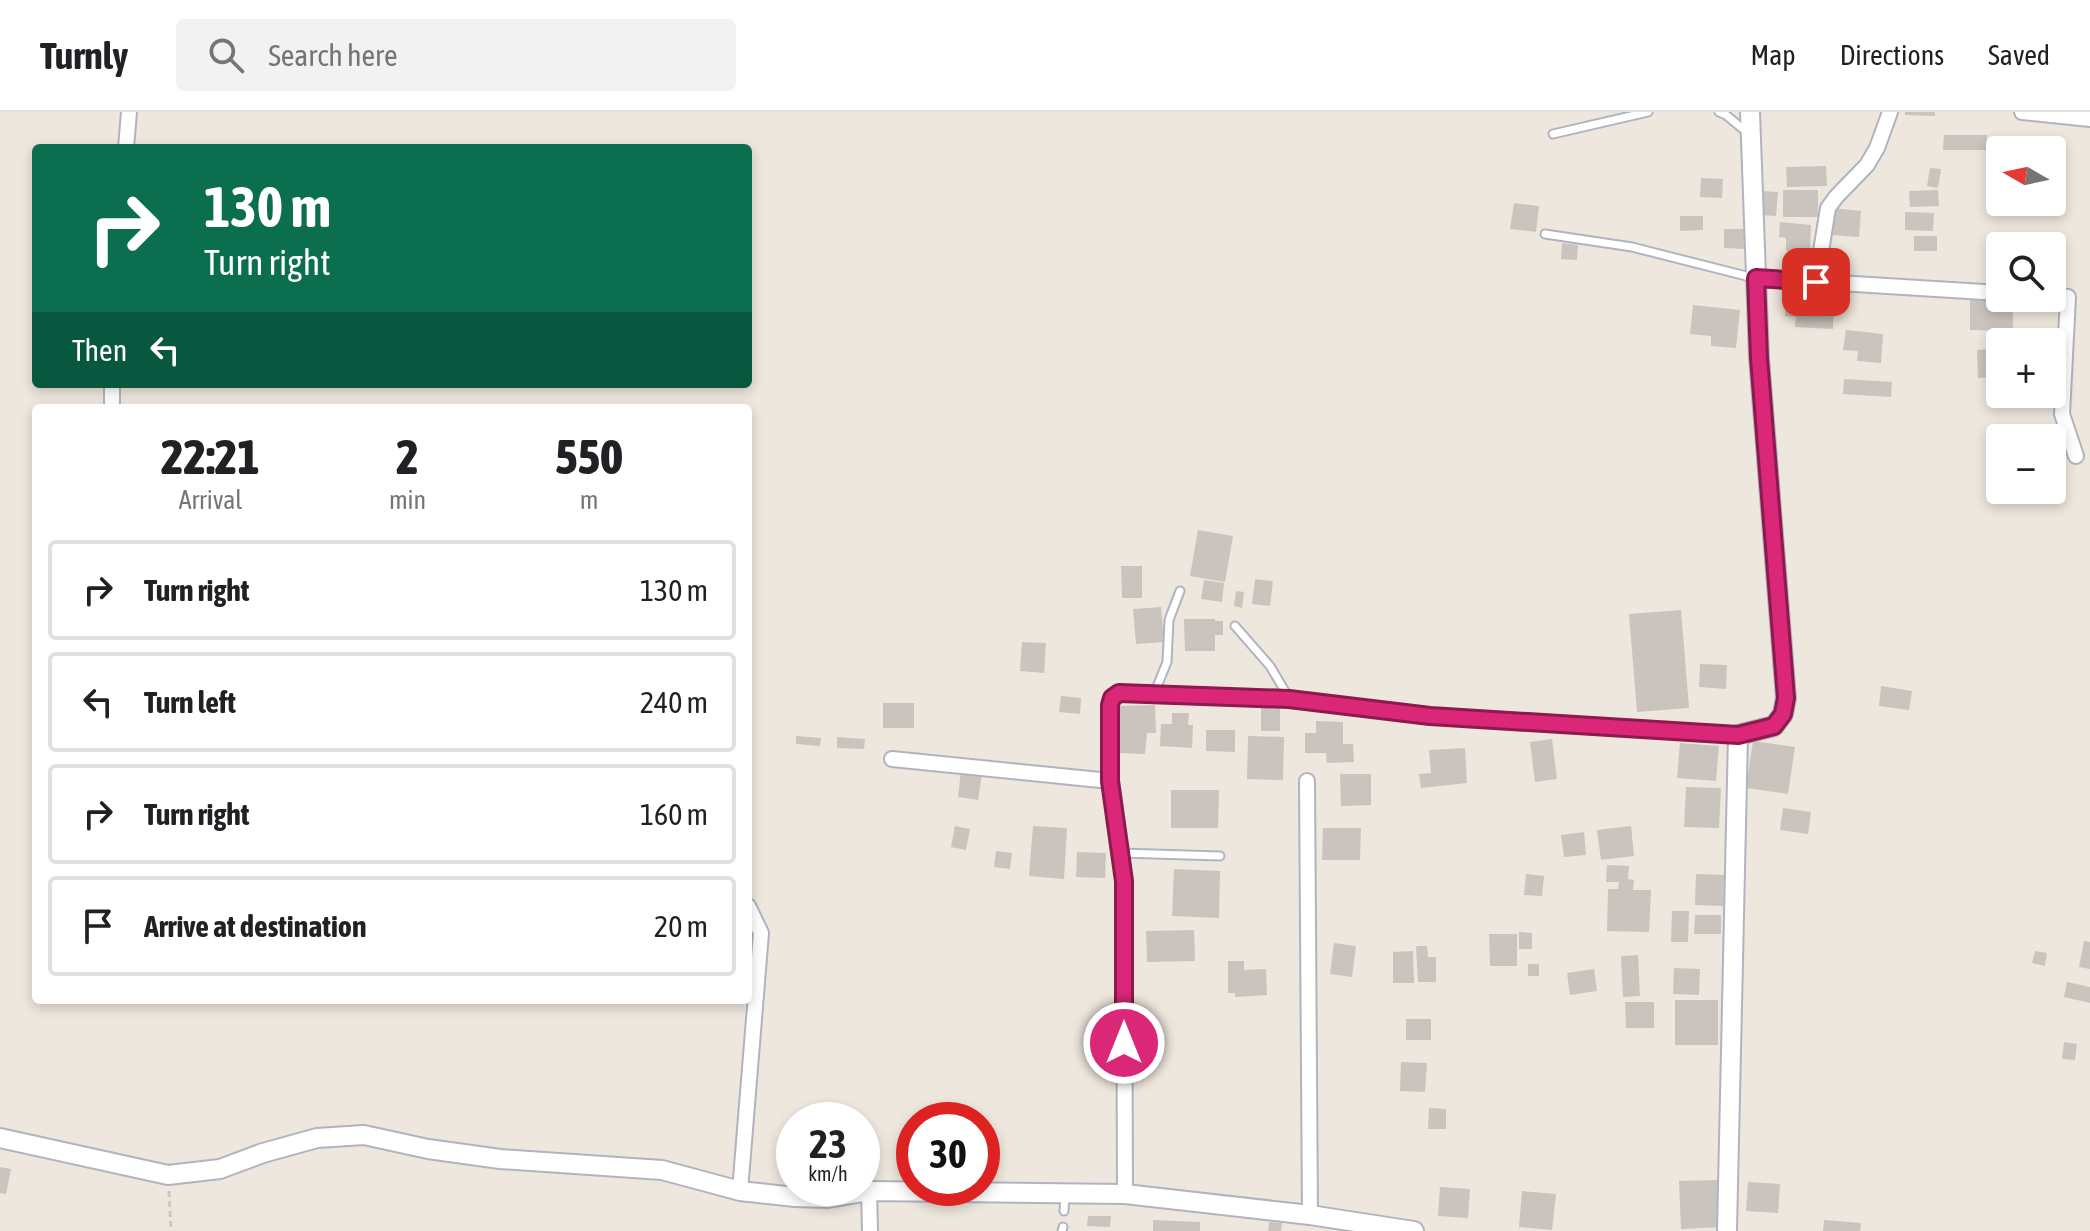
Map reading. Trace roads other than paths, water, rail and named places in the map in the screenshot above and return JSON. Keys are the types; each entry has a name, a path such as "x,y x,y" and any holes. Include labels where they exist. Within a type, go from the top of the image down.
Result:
{"street":[{"path":"126,144 129,112"},
{"path":"1125,1194 1124,881 1110,781 1112,698 1119,693 1289,699 1430,716 1738,735 1774,726 1783,714 1786,698 1759,358 1750,112"},
{"path":"1816,282 1828,208 1867,165 1877,148 1890,112"},
{"path":"2022,112 2090,119"},
{"path":"1756,278 1986,292"},
{"path":"2066,297 2062,414 2076,456"},
{"path":"1727,1231 1738,735"},
{"path":"892,759 1110,781"},
{"path":"1307,781 1310,1215"},
{"path":"740,1191 761,933 752,914"},
{"path":"0,1138 168,1175 220,1169 317,1138 364,1135 428,1149 500,1159 662,1170 740,1191 776,1194"},
{"path":"880,1192 1064,1202 1125,1194 1310,1215 1414,1231"},
{"path":"869,1206 870,1231"}],"lane":[{"path":"1553,134 1648,112"},
{"path":"1719,112 1751,136"},
{"path":"1545,234 1632,247 1756,278"},
{"path":"1154,694 1167,662 1169,620 1180,591"},
{"path":"1235,626 1270,666 1289,699"},
{"path":"1121,853 1220,856"}]}
